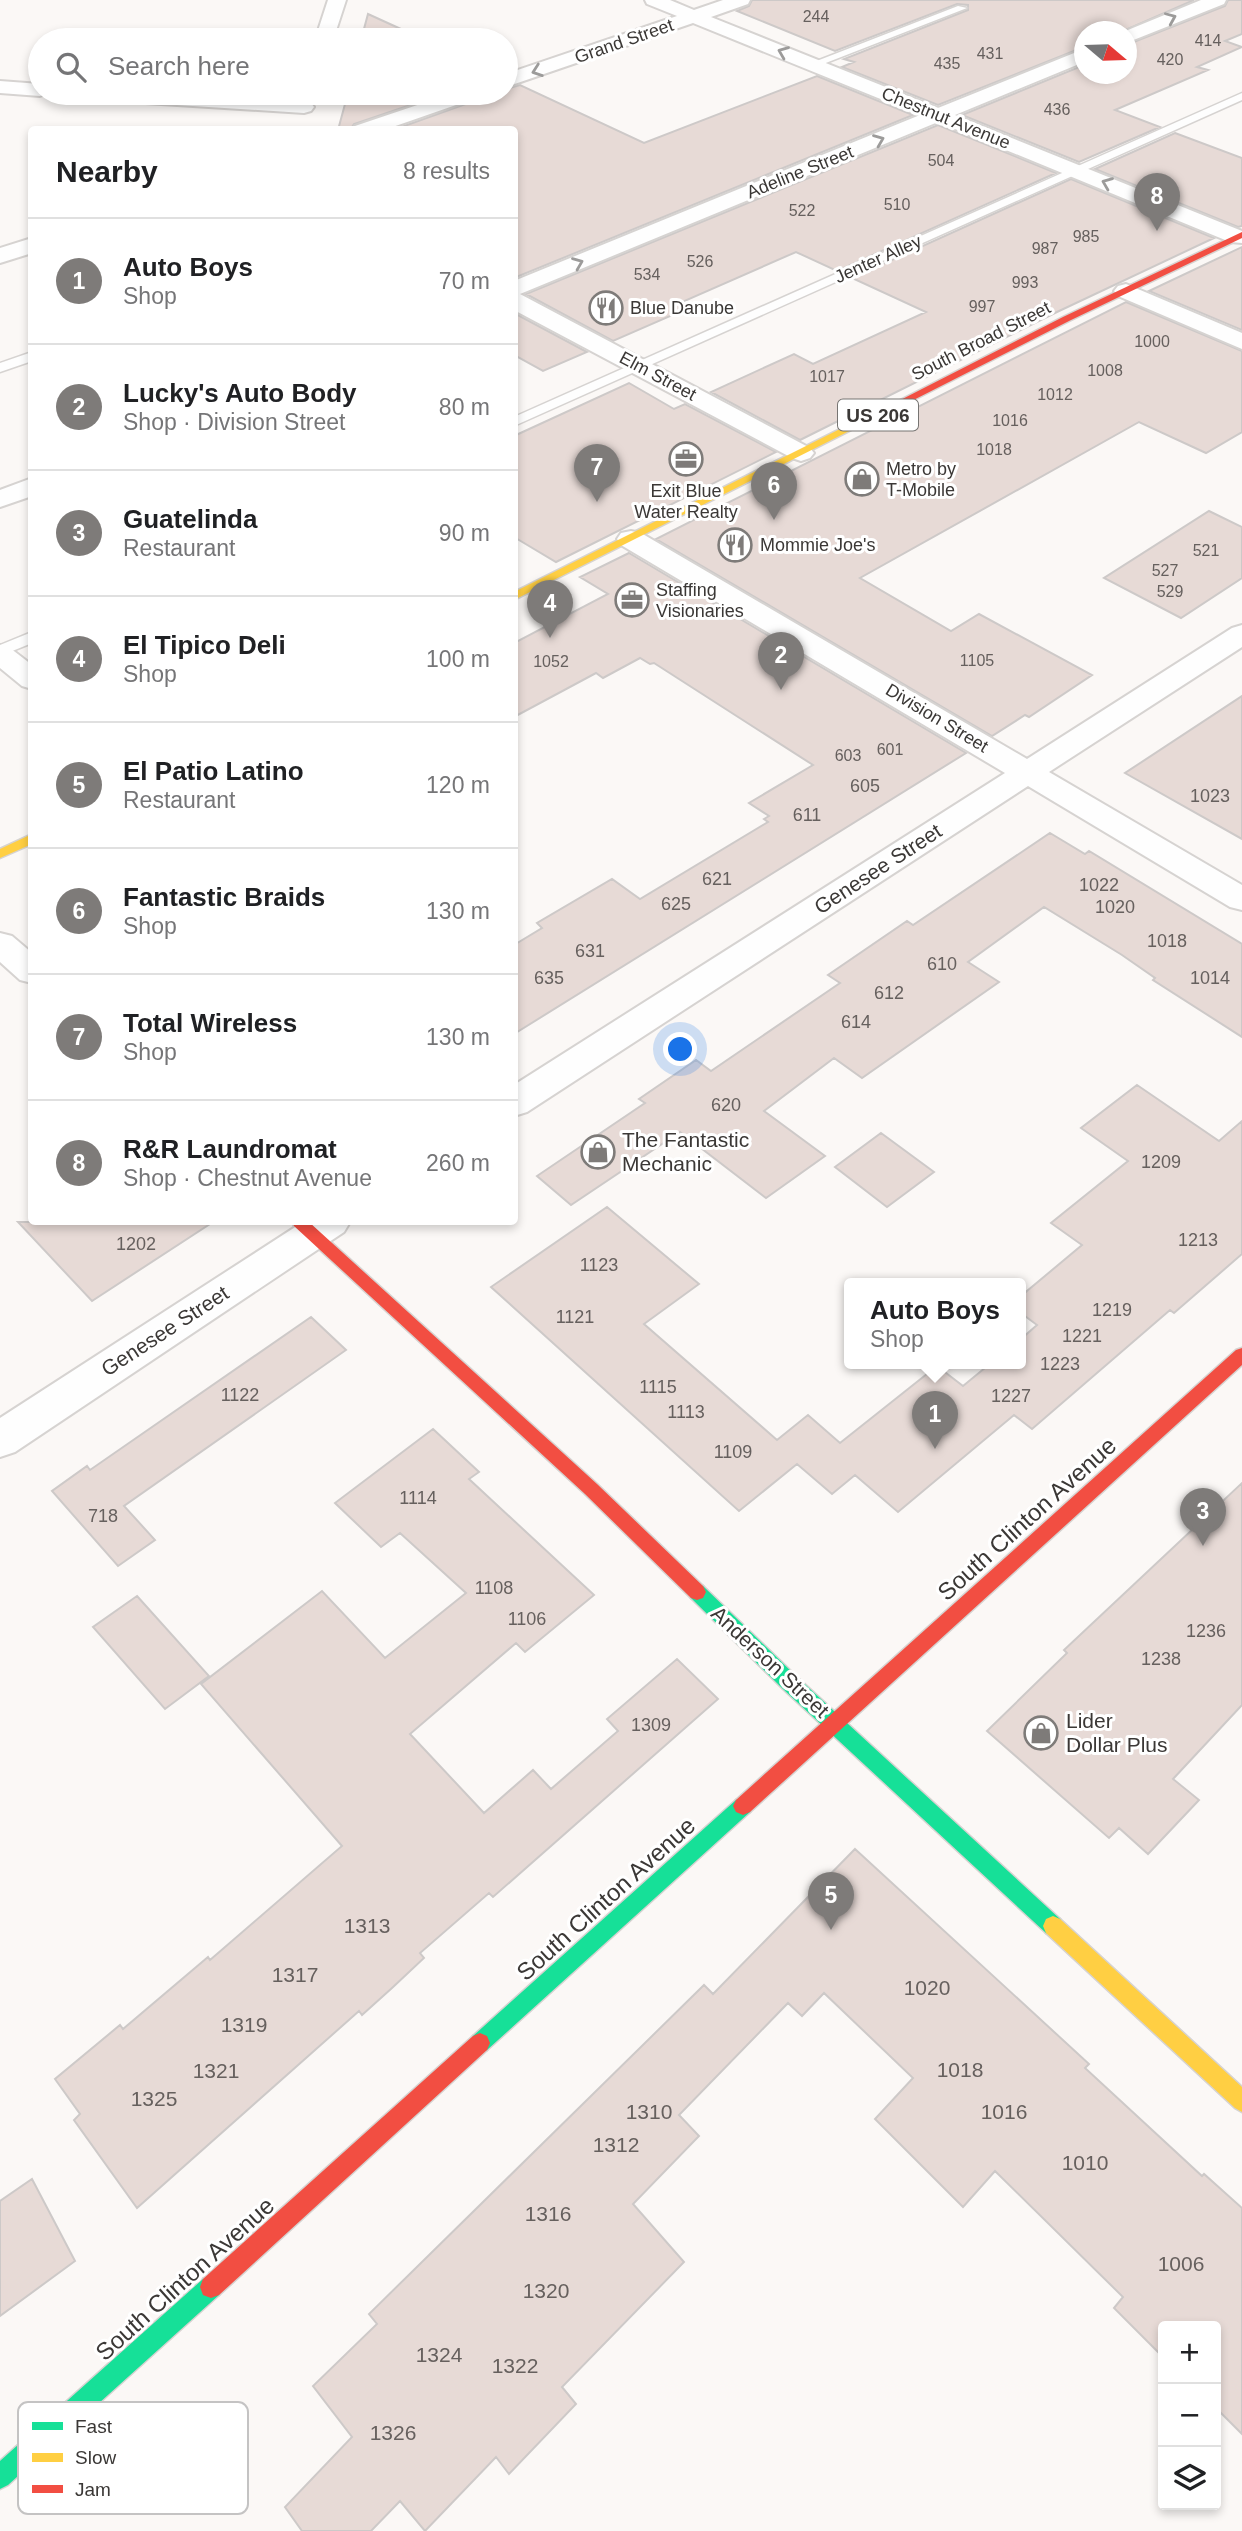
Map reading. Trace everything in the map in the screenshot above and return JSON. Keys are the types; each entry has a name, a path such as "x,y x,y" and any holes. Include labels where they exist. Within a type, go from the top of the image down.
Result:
{"street":[{"path":"328,28 337,0"},
{"name":"Chestnut Avenue","path":"654,0 1240,236"},
{"name":"Grand Street","path":"518,77 741,0"},
{"path":"1137,32 1216,0"},
{"name":"Adeline Street","path":"518,287 1074,59"},
{"path":"0,87 28,89"},
{"path":"300,126 305,105"},
{"path":"374,126 436,105"},
{"name":"South Broad Street","path":"518,595 1240,236"},
{"path":"3,253 28,247"},
{"path":"1126,291 1242,342"},
{"name":"Elm Street","path":"518,302 801,453"},
{"path":"0,499 28,488"},
{"name":"Division Street","path":"631,539 1242,899"},
{"name":"Genesee Street","path":"518,1100 1242,634"},
{"path":"0,652 28,676"},
{"path":"0,854 28,840"},
{"path":"0,944 28,968"},
{"name":"Genesee Street","path":"0,1440 314,1226"},
{"name":"Anderson Street","path":"314,1226 591,1489 790,1683 1242,2101"},
{"name":"South Clinton Avenue","path":"83,2402 1242,1355"},
{"name":"South Clinton Avenue","path":"0,2477 18,2461"}],"lane":[{"path":"814,64 962,8"},
{"name":"Jenter Alley","path":"518,420 1242,96"},
{"path":"0,368 28,358"},
{"path":"0,652 28,639"}],"building":[{"path":"752,0 1194,0 1137,25 1137,21 1074,21 1074,51 938,105 842,67 854,62 844,59 968,10 968,5 957,4 835,51 737,11 749,6"},
{"path":"1228,0 1242,0 1242,34 1225,41 1242,47 1197,67 1208,70 1115,110 1160,127 1079,162 962,115 1074,69 1074,84 1137,84 1137,41 1225,6"},
{"path":"368,14 399,28 364,28"},
{"path":"817,76 913,115 518,276 518,126 404,126 463,105 518,105 520,85 644,143"},
{"path":"345,105 410,105 353,126 339,126"},
{"path":"938,125 1056,173 837,271 796,252 682,302 691,307 613,341 526,294"},
{"path":"1175,133 1242,158 1242,226 1238,227 1095,169"},
{"path":"1071,179 1214,238 1057,312 800,440 711,392 794,354 813,364 926,312 852,278"},
{"path":"1242,247 1242,330 1149,291"},
{"path":"1126,302 1242,351 1242,432 1206,453 1139,422 860,578 951,631 979,614 1092,675 1029,717 1025,715 992,736 656,539"},
{"path":"518,315 587,352 543,371 518,357"},
{"path":"629,383 674,409 685,404 776,452 556,562 518,539 518,434"},
{"path":"1209,511 1242,527 1242,578 1181,618 1104,578"},
{"path":"629,553 966,753 518,1032 518,943 542,928 537,923 612,879 640,899 768,822 764,819 769,816 749,803 813,765 654,663 650,664 640,658 603,678 596,673 518,715 518,641 608,594 580,577"},
{"path":"1242,696 1242,839 1125,773"},
{"path":"1050,833 1085,854 1089,851 1242,944 1242,1037 1153,980 1155,978 1122,955 1044,907 968,962 999,982 862,1078 834,1058 764,1111 825,1156 766,1198 680,1132 571,1205 537,1176 645,1103 639,1099 696,1060 711,1071 840,983 828,975 907,921 913,925"},
{"path":"1137,1085 1219,1141 1242,1121 1242,1254 1174,1313 1170,1310 1032,1429 1014,1415 898,1512 855,1475 832,1494 797,1464 739,1511 491,1287 607,1207 699,1284 644,1324 777,1440 808,1415 840,1443 933,1369 941,1369 963,1386 984,1369 1026,1369 1026,1335 1037,1325 1026,1317 1026,1292 1082,1245 1051,1223 1128,1161 1081,1128"},
{"path":"881,1133 934,1172 887,1207 835,1167"},
{"path":"18,1222 28,1222 28,1225 208,1225 92,1301"},
{"path":"311,1317 346,1350 124,1506 155,1540 118,1566 52,1491 87,1466 90,1470"},
{"path":"433,1429 479,1472 469,1479 594,1595 525,1652 516,1643 410,1734 484,1813 533,1770 551,1789 618,1731 607,1719 677,1659 718,1699 493,1897 489,1893 420,1953 424,1958 392,1988 362,2015 359,2011 137,2208 74,2120 80,2114 55,2079 120,2025 123,2029 208,1957 210,1960 342,1846 201,1684 322,1591 385,1658 466,1593 400,1533 381,1547 335,1503"},
{"path":"1242,1483 1242,1705 1173,1779 1199,1800 1148,1854 1119,1828 1109,1838 987,1731 1067,1653 1064,1650"},
{"path":"137,1596 209,1676 165,1709 93,1627"},
{"path":"855,1849 1089,2064 1085,2068 1202,2176 1204,2174 1242,2208 1242,2434 1221,2413 1221,2321 1158,2321 1158,2352 1114,2308 1123,2297 995,2171 963,2207 875,2119 913,2078 824,1993 802,2016 788,2003 679,2115 699,2136 633,2204 684,2262 562,2387 576,2404 509,2474 496,2457 425,2531 400,2501 371,2531 302,2531 285,2507 352,2437 313,2386 377,2324 369,2314 704,1985 713,1994"},
{"path":"32,2179 75,2261 0,2316 0,2201"}],"traffic: fast":[{"path":"697,1592 790,1683 1053,1926"},
{"path":"480,2043 743,1806"},
{"path":"83,2402 211,2287"},
{"path":"0,2477 18,2461"}],"traffic: slow":[{"path":"518,595 876,415"},
{"path":"0,854 28,840"},
{"path":"1053,1926 1242,2101"}],"traffic: jam":[{"path":"876,415 1066,319 1242,235"},
{"path":"302,1225 591,1489 697,1592"},
{"path":"743,1806 1242,1355"},
{"path":"211,2287 480,2043"}],"place":[{"name":"R&R Laundromat","path":"1157,231"},
{"name":"Blue Danube","path":"606,308"},
{"name":"Exit Blue Water Realty","path":"686,459"},
{"name":"Metro by T-Mobile","path":"862,479"},
{"name":"Total Wireless","path":"597,502"},
{"name":"Fantastic Braids","path":"774,520"},
{"name":"Mommie Joe's","path":"735,545"},
{"name":"Staffing Visionaries","path":"632,600"},
{"name":"El Tipico Deli","path":"550,638"},
{"name":"Lucky's Auto Body","path":"781,690"},
{"name":"The Fantastic Mechanic","path":"598,1152"},
{"name":"Auto Boys","path":"935,1449"},
{"name":"Guatelinda","path":"1203,1546"},
{"name":"Lider Dollar Plus","path":"1041,1733"},
{"name":"El Patio Latino","path":"831,1930"}]}
